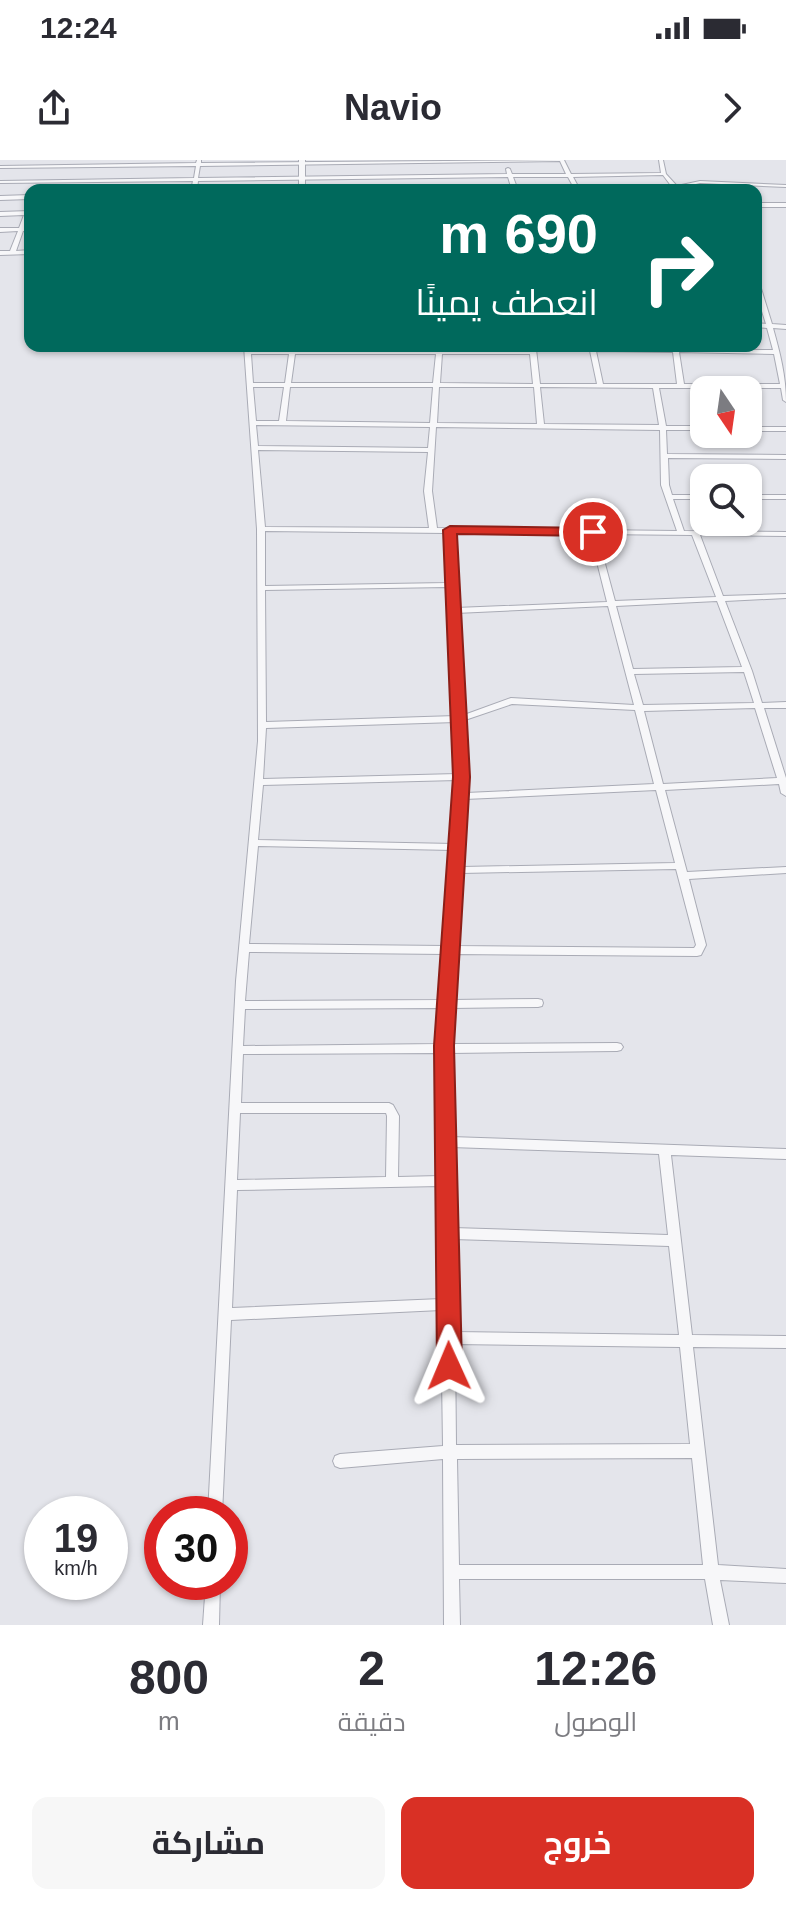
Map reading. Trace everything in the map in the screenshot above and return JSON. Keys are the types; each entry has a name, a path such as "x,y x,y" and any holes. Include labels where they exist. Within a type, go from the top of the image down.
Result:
{"street":[{"path":"0,167 43,167 55,163 125,166 199,162 562,160 574,184"},
{"path":"661,160 664,174 673,184"},
{"path":"399,161 402,179"},
{"path":"505,161 513,184"},
{"path":"195,184 199,162"},
{"path":"302,162 302,184"},
{"path":"456,162 458,176"},
{"path":"121,181 125,166"},
{"path":"37,182 43,167"},
{"path":"0,182 664,174"},
{"path":"147,184 148,180"},
{"path":"693,184 743,184"},
{"path":"762,185 786,186"},
{"path":"24,197 2,198 0,212 24,213"},
{"path":"762,205 786,205"},
{"path":"12,253 24,222"},
{"path":"0,230 24,230"},
{"path":"0,253 24,252"},
{"path":"762,303 777,352 786,400"},
{"path":"762,325 786,327"},
{"path":"762,351 777,352"},
{"path":"216,1496 240,1005 261,782 261,529 247,352"},
{"path":"282,423 292,352"},
{"path":"433,530 428,491 439,352"},
{"path":"533,352 541,426"},
{"path":"594,352 600,385"},
{"path":"676,352 681,386"},
{"path":"249,385 785,386"},
{"path":"656,386 669,497 681,533"},
{"path":"253,423 690,428"},
{"path":"762,429 786,429"},
{"path":"255,448 432,450"},
{"path":"663,456 786,457"},
{"path":"669,497 690,497"},
{"path":"762,497 786,497"},
{"path":"261,529 690,533"},
{"path":"450,530 462,777 444,1046 452,1625"},
{"path":"244,948 697,952 701,945 593,532"},
{"path":"762,534 786,534"},
{"path":"696,536 747,669 786,793"},
{"path":"262,588 452,585"},
{"path":"452,611 786,596"},
{"path":"629,672 747,669"},
{"path":"262,725 460,719 511,701 639,708 786,705"},
{"path":"261,782 462,777"},
{"path":"461,796 784,781"},
{"path":"256,843 458,847"},
{"path":"457,870 786,870"},
{"path":"240,1005 538,1003"},
{"path":"238,1050 617,1047"},
{"path":"235,1108 389,1108 393,1116 392,1182"},
{"path":"444,1142 786,1154"},
{"path":"665,1151 711,1572 721,1625"},
{"path":"231,1185 445,1181"},
{"path":"445,1233 676,1241"},
{"path":"224,1314 448,1304"},
{"path":"449,1338 786,1342"},
{"path":"340,1461 451,1452 699,1451"},
{"path":"451,1572 711,1572 786,1576"},
{"path":"211,1625 212,1600"}],"route":[{"path":"449,1366 444,1046 462,777 450,530 593,532"}]}
